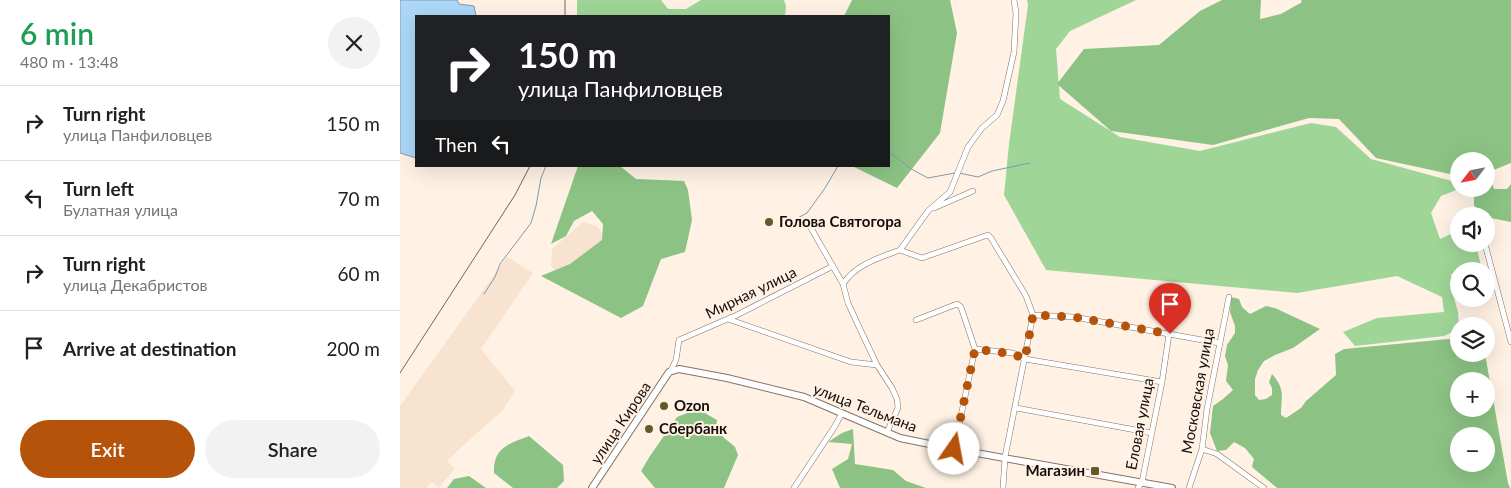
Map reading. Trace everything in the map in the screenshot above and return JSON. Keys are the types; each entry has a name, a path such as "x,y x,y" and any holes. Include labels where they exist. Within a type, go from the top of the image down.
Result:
{"street":[{"path":"843,284 848,276 857,268 900,250 928,211 950,192 968,147 982,128 997,114 1003,101 1014,52 1016,13 1014,0"},
{"path":"928,211 973,192"},
{"path":"807,221 843,284 848,303 877,365 897,399 898,408 887,432"},
{"path":"900,250 922,258 988,235 1026,296 1033,315 1005,457 1003,488"},
{"path":"1487,252 1511,342"},
{"name":"Мирная улица","path":"670,372 676,360 679,340 728,319 832,266"},
{"name":"Московская улица","path":"1189,488 1202,449 1219,343 1229,297"},
{"path":"916,320 958,304 961,307 975,349 954,449"},
{"path":"1033,315 1074,317 1219,343"},
{"path":"728,319 851,362 877,365"},
{"name":"Еловая улица","path":"1140,485 1162,382 1170,334"},
{"path":"975,349 1013,354 1025,359 1162,382"},
{"name":"улица Тельмана","path":"670,372 679,369 727,378 804,397 900,438 1005,457 1140,485 1172,488"},
{"name":"улица Кирова","path":"592,488 670,372"},
{"path":"1016,408 1152,432"},
{"path":"794,488 842,413"},
{"path":"1202,449 1217,454 1264,488"}],"shaded area":[{"path":"583,222 596,226 604,234 603,245 576,265 556,271 551,266 552,249"},
{"path":"507,257 533,273 481,349 515,391 502,411 447,462 455,468 439,488 432,482 426,488 400,488 400,406"}],"green space":[{"path":"577,0 661,0 668,9 686,9 701,0 784,0 786,6 785,15 577,15"},
{"path":"852,0 950,0 957,33 940,133 897,188 854,167 890,167 890,15 844,15"},
{"path":"1027,0 1136,0 1070,31 1056,49 1060,99 1120,137 1200,151 1311,123 1336,127 1371,159 1450,181 1450,192 1441,196 1431,213 1440,239 1450,234 1450,252 1478,252 1480,262 1450,262 1450,307 1457,307 1458,317 1450,317 1450,333 1444,336 1355,346 1343,332 1377,318 1444,312 1442,297 1397,276 1297,293 1046,270 1004,195 1028,5"},
{"path":"1222,0 1261,0 1260,19 1281,14 1302,2 1301,0 1511,0 1511,163 1495,169 1495,152 1450,152 1450,174 1376,158 1339,119 1309,118 1213,145 1111,131 1057,84 1084,49 1159,45 1200,11"},
{"path":"578,167 621,167 636,179 684,181 688,190 692,220 685,252 661,259 643,306 621,318 541,276 570,264 602,240 603,224 592,211 574,221 566,236 551,244"},
{"path":"1511,184 1511,222 1495,219 1495,207 1475,207 1474,198 1495,198 1495,189 1507,189"},
{"path":"1231,297 1239,299 1242,307 1250,314 1266,306 1275,308 1320,329 1293,348 1264,361 1258,370 1255,379 1255,395 1259,400 1266,399 1272,395 1272,388 1269,382 1272,374 1281,389 1281,415 1286,418 1301,408 1306,401 1336,375 1335,354 1344,349 1450,339 1450,362 1486,362 1488,372 1450,372 1450,417 1495,417 1495,410 1510,488 1277,488 1252,467 1254,459 1245,448 1234,442 1226,450 1217,451 1210,433 1213,406 1233,390 1226,381 1228,365 1225,356 1227,345 1235,333 1235,326 1230,312"},
{"path":"698,409 717,420 716,431 735,447 738,455 724,488 655,488 641,471 677,417"},
{"path":"853,429 855,464 893,470 906,481 926,488 840,488 832,469 848,459 852,444 828,442 842,433"},
{"path":"529,436 563,465 564,481 557,488 513,488 494,473 494,464 499,452 509,444"},
{"path":"469,476 486,488 447,488 454,479"}],"water":[{"path":"400,0 457,0 459,4 474,6 476,15 415,15 415,158 400,153"}],"waterway":[{"path":"890,153 913,170 928,178 955,173"},
{"path":"959,173 978,177 992,171 1030,163"},
{"path":"484,294 495,277 500,264 531,223 541,178 546,167"},
{"path":"785,217 790,222 807,213 837,167"}],"railway":[{"path":"565,0 565,15"},
{"path":"400,373 515,195 529,167"}],"place":[{"name":"Голова Святогора","path":"769,222"},
{"name":"Ozon","path":"664,406"},
{"name":"Сбербанк","path":"649,429"},
{"name":"Магазин","path":"1095,471"}],"route":[{"path":"954,449 975,349 1013,354 1025,359 1033,315 1074,317 1170,334"}]}
